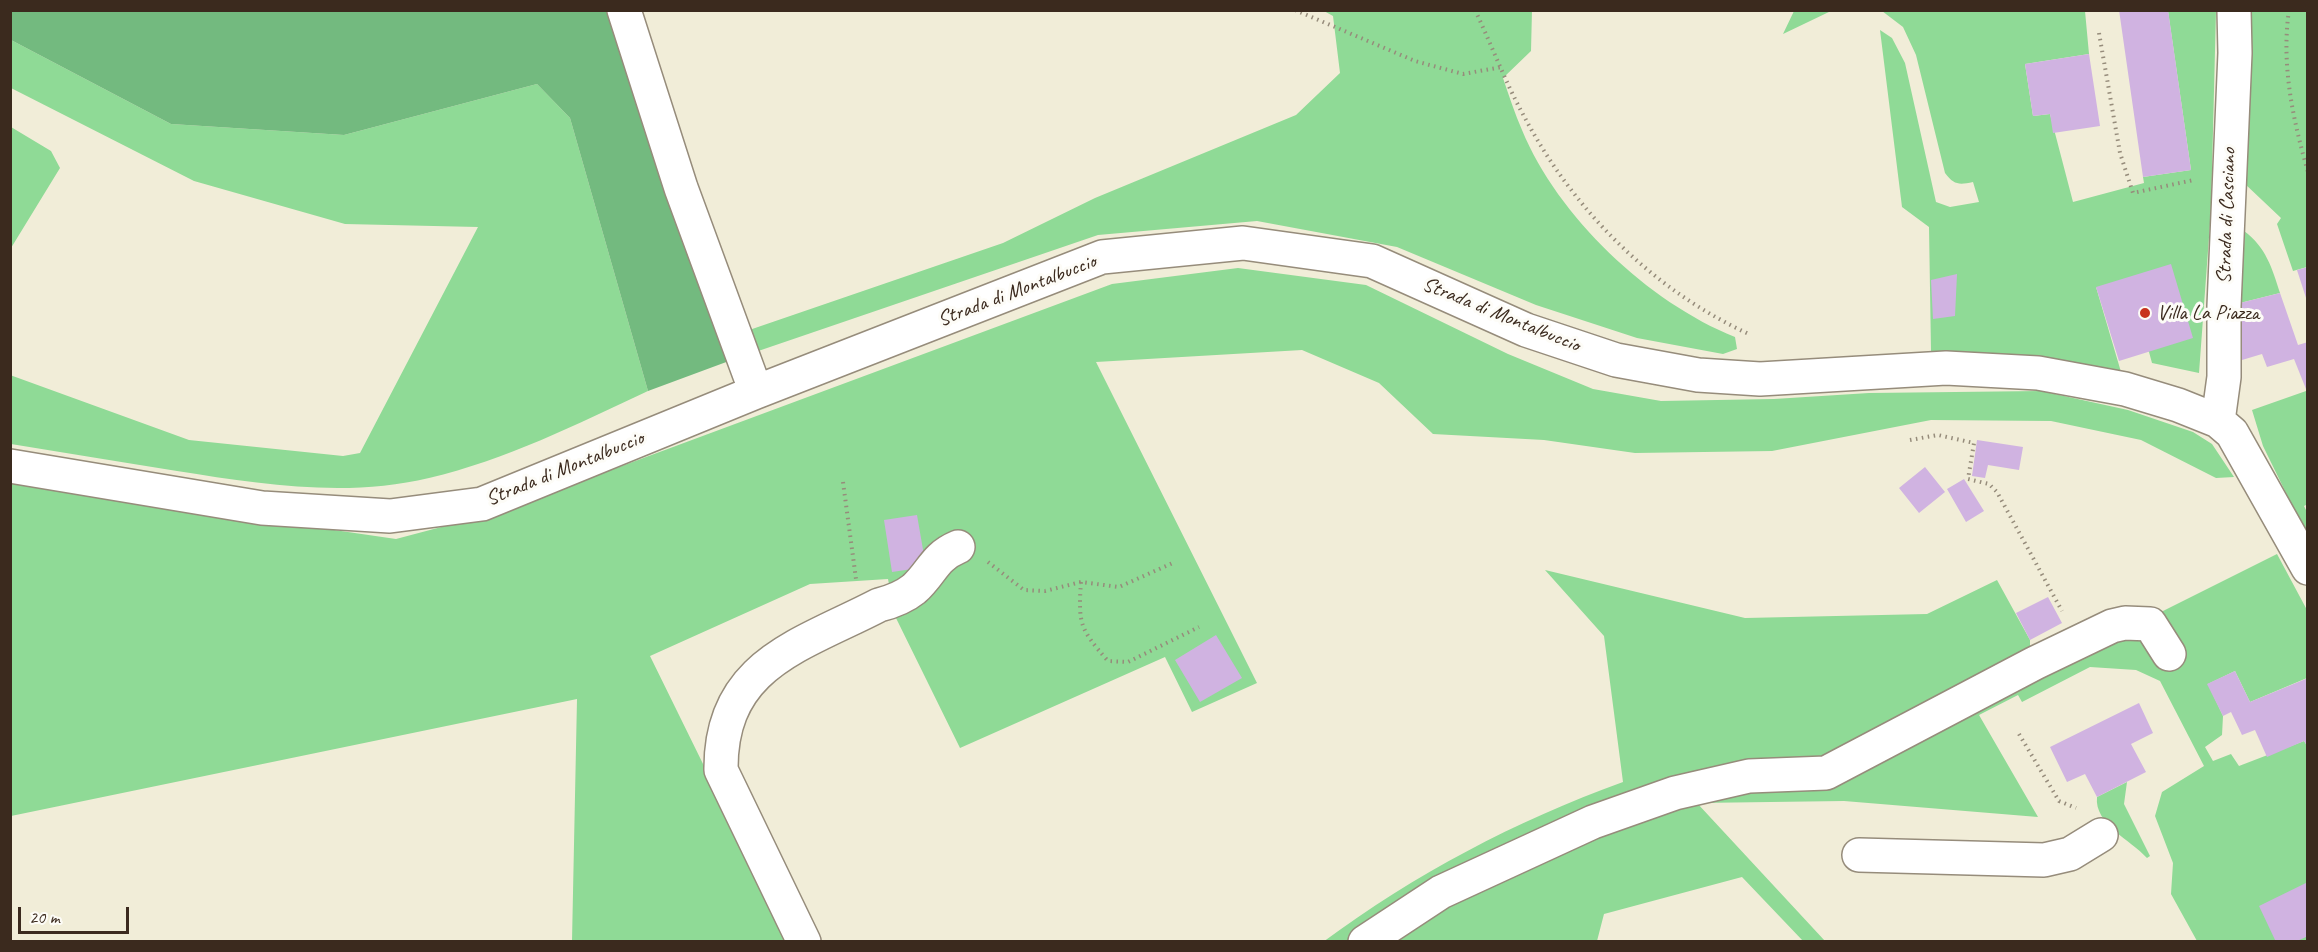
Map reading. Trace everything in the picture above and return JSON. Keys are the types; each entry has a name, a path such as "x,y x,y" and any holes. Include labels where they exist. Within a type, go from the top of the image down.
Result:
{"street":[{"path":"624,10 681,188 756,392"},
{"name":"Strada di Casciano","path":"2218,421 2224,389 2234,10"},
{"name":"Strada di Montalbuccio","path":"10,466 262,507 390,516 482,504 756,392 1102,257 1243,243 1371,261 1526,330 1616,360 1686,373 1760,379 1946,368 2038,373 2125,389 2218,421 2232,433 2243,448 2307,568"},
{"path":"804,942 721,770 721,746 727,720 741,691 762,668 791,649 893,602 914,589 944,553 958,547"},
{"path":"1365,942 1441,892 1593,822 1674,793 1749,776 1826,773 2077,642 2118,624 2151,624 2169,654"},
{"path":"1859,855 2044,860 2070,854 2101,835"}],"path":[{"path":"1295,10 1415,61 1463,74 1502,67"},
{"path":"1476,10 1525,118 1549,158 1580,200 1624,252 1713,317 1752,335"},
{"path":"2289,10 2288,85 2307,172"},
{"path":"2099,33 2120,153 2133,193 2200,180 2209,184 2228,218"},
{"path":"1910,440 1938,435 1974,443 1968,479 1989,484 1997,492 2077,642"},
{"path":"843,482 861,615"},
{"path":"958,547 973,550 1024,590 1045,591 1081,582 1119,587 1175,562"},
{"path":"1081,582 1079,611 1084,633 1108,661 1128,662 1199,627"},
{"path":"2019,734 2060,801 2080,810"}],"green space":[{"path":"1532,10 1531,51 1503,78 1519,124 1538,162 1558,194 1609,253 1670,302 1702,322 1735,337 1737,349 1723,354 1637,338 1536,305 1397,247 1257,221 1098,235 729,361 723,339 1003,243 1095,198 1296,115 1340,73 1333,16 1324,11"},
{"path":"1794,10 1831,11 1783,34"},
{"path":"10,11 608,11 729,361 648,391 570,118 537,84 344,135 171,124 11,40"},
{"path":"1882,11 2085,11 2089,54 2025,64 2033,116 2050,114 2073,202 2144,183 2143,177 2191,170 2168,11 2216,11 2211,210 2199,373 2152,363 2149,352 2096,287 2121,372 2033,356 1931,351 1929,227 1902,207 1880,30 1892,38 1905,63 1936,202 1950,207 1979,202 1973,182 1957,183 1945,173 1916,55 1903,27"},
{"path":"2250,11 2307,11 2307,267 2293,271 2277,224 2281,218 2244,183"},
{"path":"11,40 171,124 344,135 537,84 570,118 648,391 541,440 486,461 429,478 366,487 334,488 271,484 11,444 10,375 189,440 343,456 360,453 478,227 345,224 194,181 11,88"},
{"path":"11,127 51,151 60,168 11,248"},
{"path":"2244,231 2263,251 2280,293 2236,304"},
{"path":"1238,268 1366,285 1508,354 1593,389 1661,401 1774,399 1869,393 2041,391 2128,410 2193,432 2212,444 2234,477 2216,478 2141,440 2051,421 1931,420 1772,451 1635,453 1544,440 1433,434 1379,383 1302,350 1096,362 1257,683 1192,712 1165,657 960,748 895,616 888,579 810,584 650,656 790,941 572,941 577,699 11,816 11,483 396,539 498,512 1112,284"},
{"path":"2306,391 2308,504 2304,506 2307,512 2307,536 2263,446 2252,410"},
{"path":"2277,554 2307,610 2307,678 2250,702 2235,671 2208,684 2223,716 2222,735 2205,747 2213,761 2231,754 2239,766 2304,741 2308,747 2307,941 2197,941 2171,894 2173,863 2155,816 2162,792 2204,766 2160,681 2136,670 2090,667 2022,702 2018,695 1979,715 2038,817 1844,801 1697,803 1825,941 1803,941 1742,877 1604,914 1597,941 1387,942 1455,899 1552,853 1682,806 1766,787 2151,617"},
{"path":"1545,570 1745,618 1927,614 1997,580 2030,640 2030,655 1816,765 1747,765 1380,918 1347,941 1323,942 1394,894 1467,851 1544,814 1623,782 1604,636"},
{"path":"2127,782 2124,804 2150,856 2147,858 2107,823 2098,807 2097,797"}],"building":[{"path":"2119,10 2168,10 2191,170 2143,177"},
{"path":"2089,54 2100,126 2053,133 2050,114 2033,116 2025,64"},
{"name":"Villa La Piazza","path":"2171,264 2193,338 2119,361 2096,287"},
{"path":"2308,267 2308,301 2307,301 2297,270"},
{"path":"1957,274 1955,316 1933,319 1931,280"},
{"path":"2280,293 2298,345 2308,342 2308,394 2294,359 2267,367 2262,354 2242,360 2236,304"},
{"path":"1977,440 2023,447 2019,470 1988,465 1985,478 1972,476"},
{"path":"1925,467 1945,492 1919,513 1899,488"},
{"path":"1964,479 1984,511 1966,522 1947,489"},
{"path":"917,515 926,567 892,572 884,520"},
{"path":"2048,597 2062,623 2030,640 2016,613"},
{"path":"1216,635 1242,678 1200,702 1175,660"},
{"path":"2235,671 2250,702 2308,678 2308,747 2304,741 2267,757 2255,730 2242,735 2231,712 2223,716 2207,684"},
{"path":"2139,703 2153,733 2131,744 2146,772 2097,797 2085,774 2067,782 2050,747"},
{"path":"2308,882 2308,936 2295,942 2276,942 2259,906"}],"place":[{"name":"Villa La Piazza","path":"2145,313"}]}
